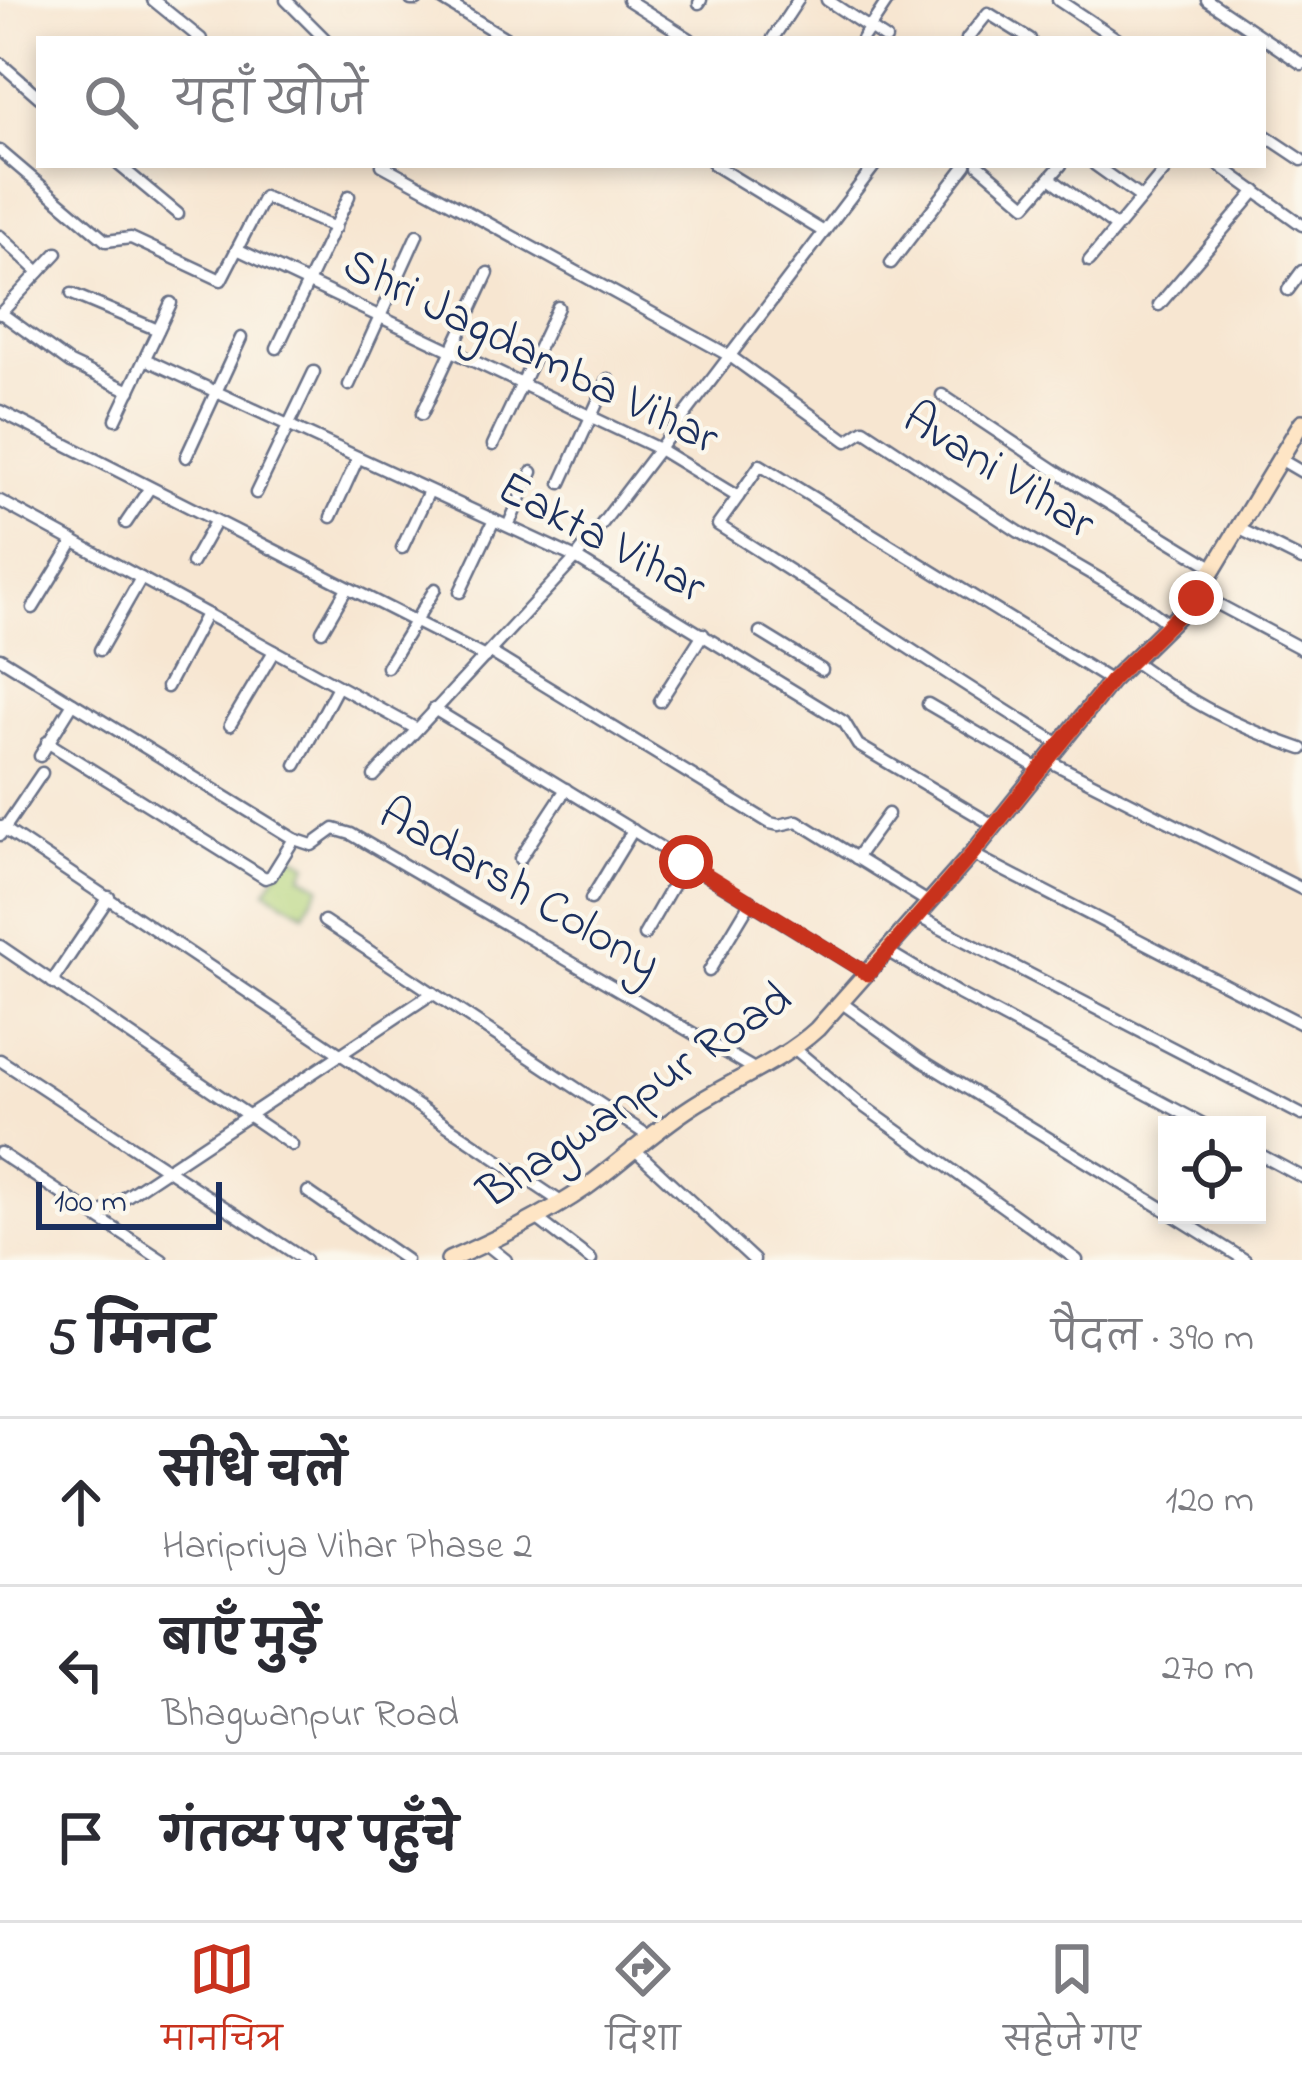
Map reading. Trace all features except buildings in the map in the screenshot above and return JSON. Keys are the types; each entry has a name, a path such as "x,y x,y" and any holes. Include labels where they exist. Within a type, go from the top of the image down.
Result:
{"street":[{"path":"153,0 197,36"},
{"path":"286,0 322,36"},
{"path":"443,0 502,36"},
{"path":"628,0 685,36"},
{"path":"774,36 798,0"},
{"path":"826,0 866,33 888,0"},
{"path":"1058,0 1112,36"},
{"path":"1207,0 1260,36"},
{"path":"970,36 988,13 1023,36"},
{"path":"1266,40 1302,64"},
{"path":"0,64 36,94"},
{"path":"1266,136 1302,160"},
{"path":"0,151 106,241 131,238 221,280 263,197 335,227"},
{"path":"123,168 178,214"},
{"path":"387,168 730,356"},
{"path":"719,168 824,232"},
{"path":"374,776 576,559 873,168"},
{"path":"891,263 964,168"},
{"path":"983,168 1026,205 1058,168"},
{"path":"1099,168 1140,197"},
{"path":"1089,261 1165,168"},
{"path":"1223,168 1302,225"},
{"path":"1050,178 1116,227"},
{"path":"1159,305 1256,190"},
{"path":"278,348 349,196"},
{"path":"349,385 417,235"},
{"path":"0,236 39,272"},
{"name":"Shri Jagdamba Vihar","path":"237,250 659,448 738,497 760,465 1111,681"},
{"path":"57,253 1,314 70,363 130,391"},
{"path":"1288,290 1302,271"},
{"path":"422,414 488,273"},
{"path":"71,294 158,330"},
{"path":"116,419 171,303"},
{"path":"493,446 558,308"},
{"path":"186,457 241,338"},
{"name":"Avani Vihar","path":"730,356 847,441 865,430 1171,625"},
{"name":"Eakta Vihar","path":"146,359 576,559 844,722 858,745 995,826"},
{"path":"256,493 314,372"},
{"path":"561,483 608,380"},
{"path":"942,395 1216,568"},
{"path":"0,411 488,655 770,823 779,826 797,821 856,858 922,909 1302,1114"},
{"name":"Bhagwanpur Road","path":"448,1260 486,1244 590,1184 647,1135 795,1049 842,1003 972,854 1111,681 1199,594 1302,422"},
{"path":"331,517 358,458"},
{"path":"1278,458 1302,472"},
{"path":"508,526 532,472"},
{"path":"126,523 149,489"},
{"path":"402,548 429,491"},
{"path":"738,497 718,525 1060,745"},
{"path":"1,503 415,728"},
{"path":"460,592 494,520"},
{"path":"192,563 215,522"},
{"path":"1238,528 1302,560"},
{"path":"33,608 74,541"},
{"path":"100,650 142,578"},
{"path":"322,631 347,588"},
{"path":"387,667 435,589"},
{"path":"1199,594 1302,650"},
{"path":"167,687 206,614"},
{"path":"760,632 822,670"},
{"path":"660,701 703,634"},
{"path":"230,725 274,651"},
{"path":"774,678 790,651"},
{"path":"0,658 294,839 272,876 265,878 47,742"},
{"path":"1133,661 1191,704 1302,749"},
{"path":"296,765 338,686"},
{"path":"40,756 73,703"},
{"path":"928,704 1302,889"},
{"path":"434,709 868,974"},
{"path":"42,773 1,830 109,897 561,1202"},
{"path":"520,859 566,789"},
{"path":"856,858 888,814"},
{"name":"Aadarsh Colony","path":"294,839 311,844 334,829 351,834 756,1070"},
{"path":"591,898 633,830"},
{"path":"972,854 1302,1024"},
{"path":"644,935 686,862"},
{"path":"52,982 109,897"},
{"path":"710,970 751,901"},
{"path":"324,921 647,1135"},
{"path":"0,946 292,1145"},
{"path":"887,951 1188,1116"},
{"path":"97,1216 434,993"},
{"path":"842,1003 921,1060 1158,1206"},
{"path":"795,1049 859,1103 1076,1260"},
{"path":"0,1060 305,1260"},
{"path":"632,1147 754,1260"},
{"path":"0,1153 162,1260"},
{"path":"1266,1158 1302,1177"},
{"path":"308,1192 406,1260"},
{"path":"535,1217 591,1260"},
{"path":"1188,1224 1245,1260"},
{"path":"486,1244 506,1260"}],"green space":[{"path":"289,853 308,864 302,876 320,886 304,913 266,891"}],"route":[{"path":"686,862 868,974 1111,681 1196,598"}]}
